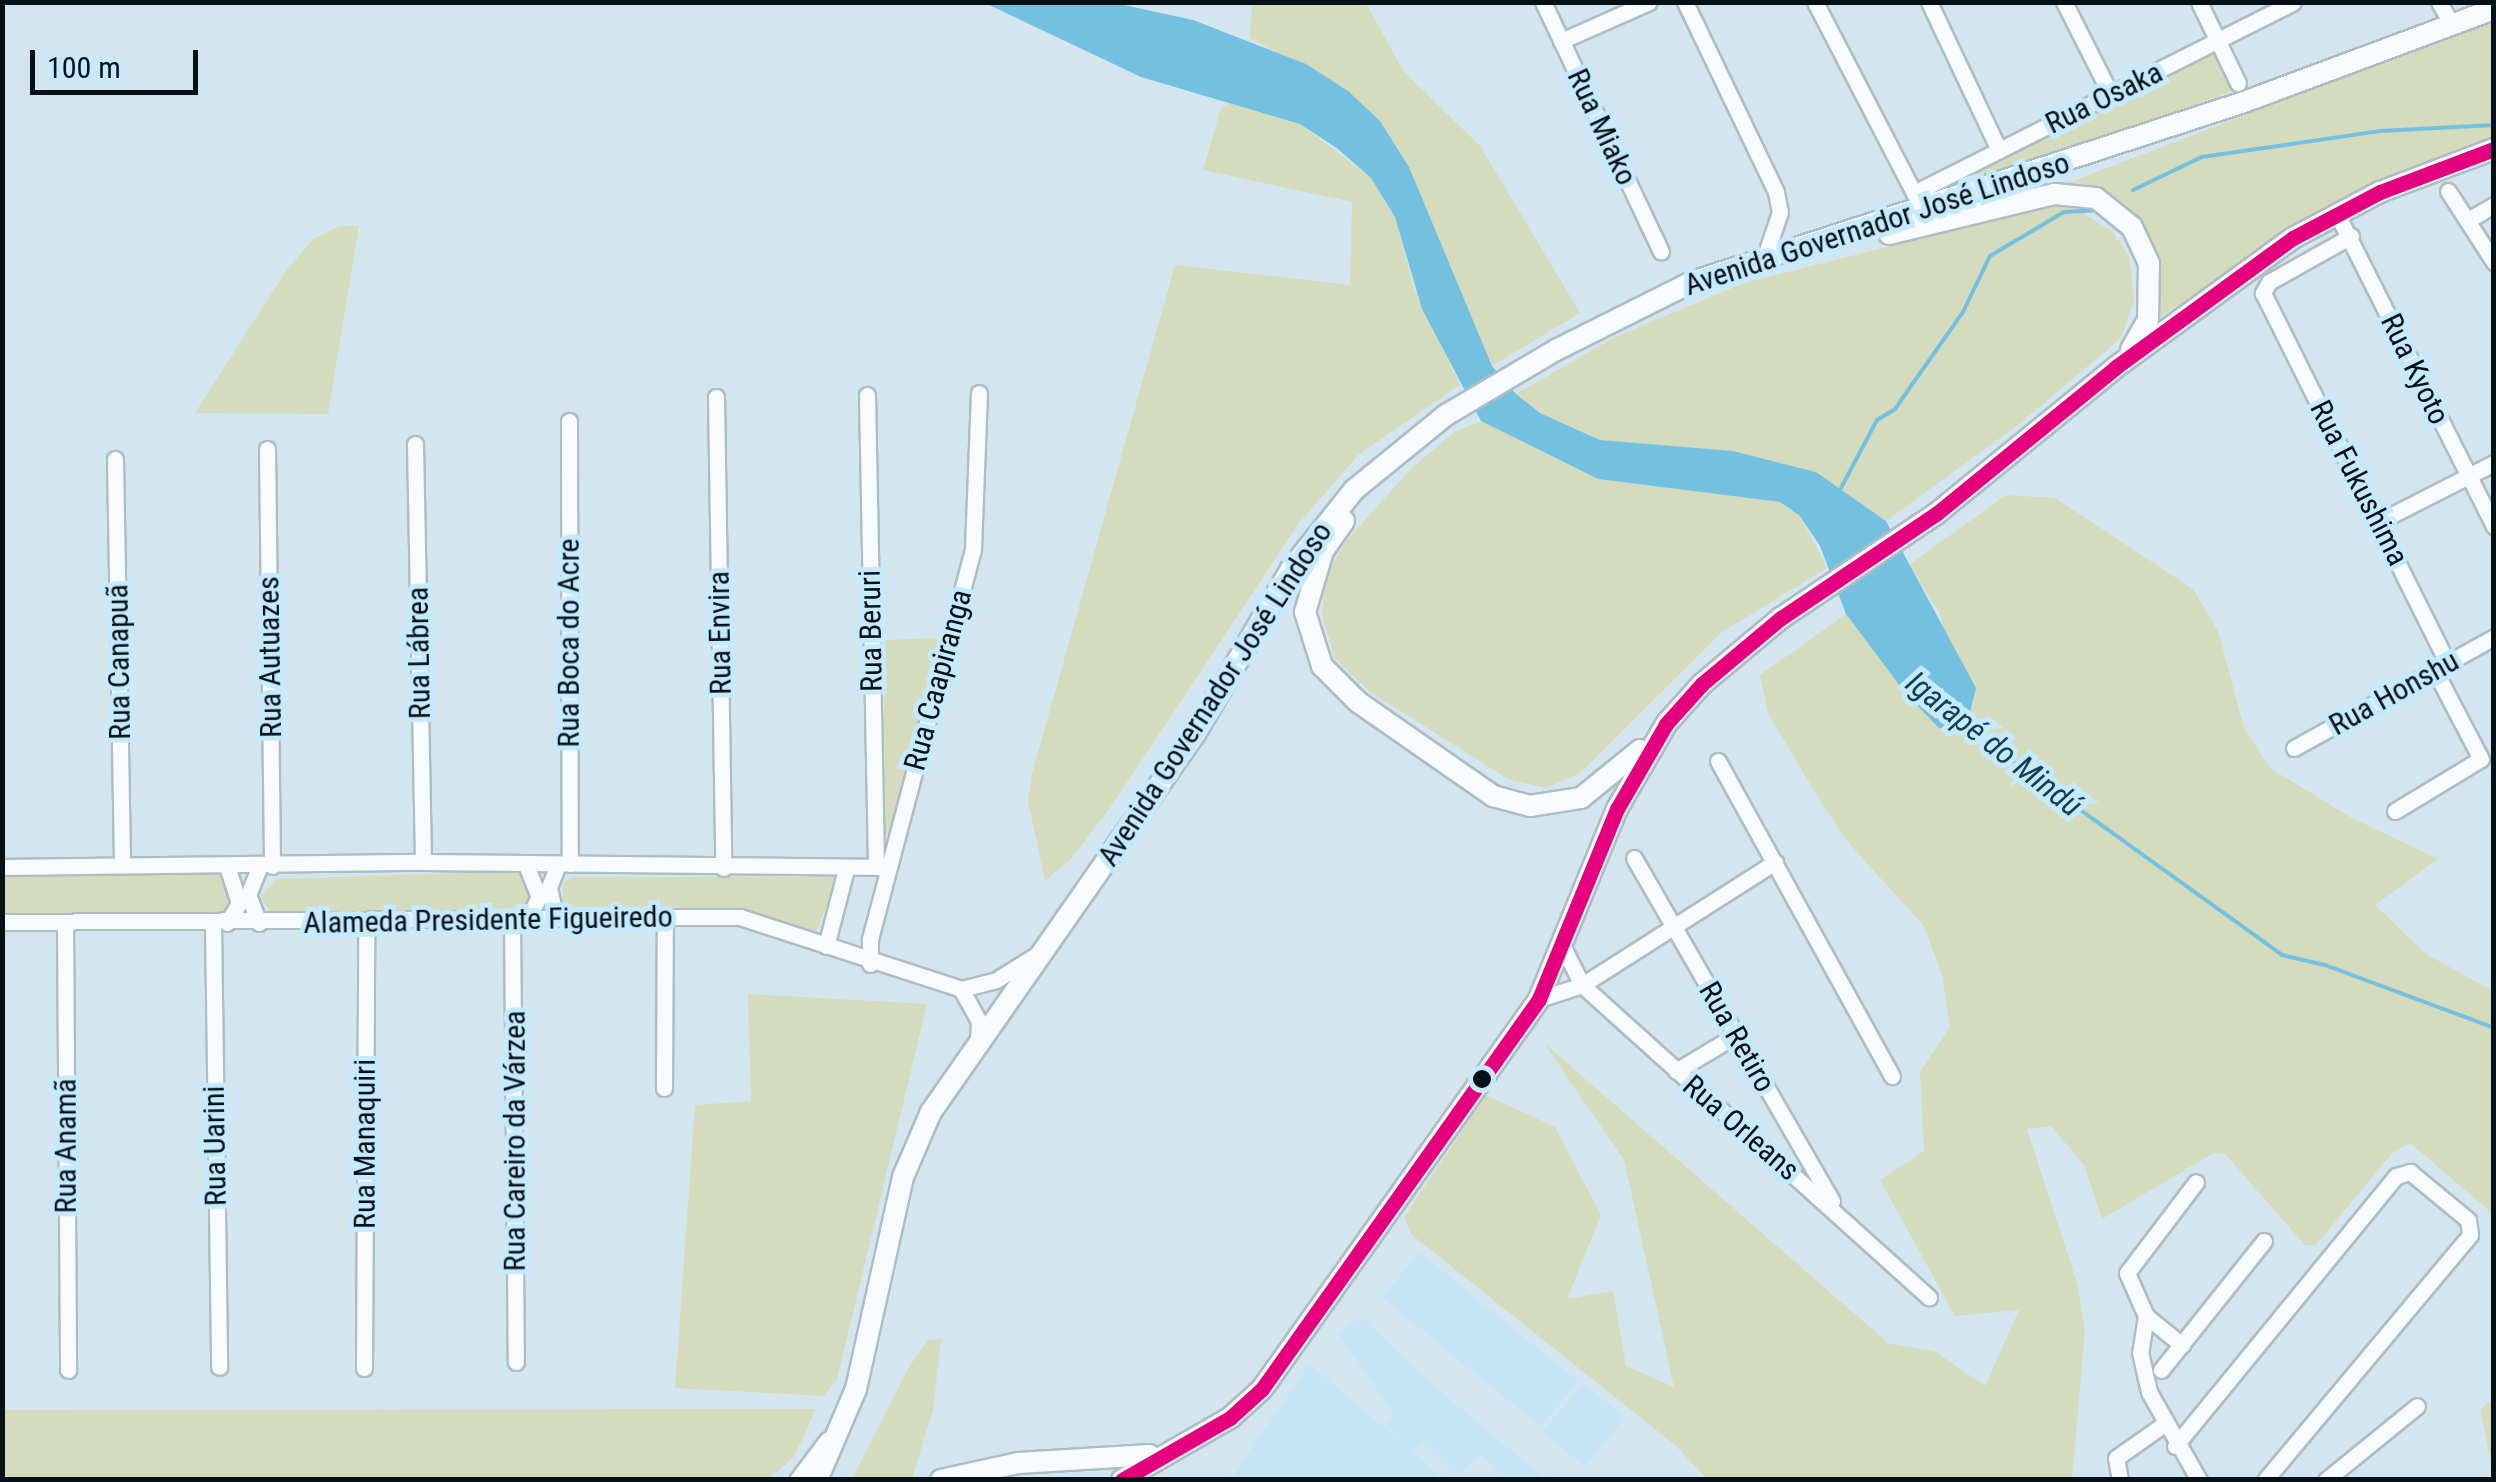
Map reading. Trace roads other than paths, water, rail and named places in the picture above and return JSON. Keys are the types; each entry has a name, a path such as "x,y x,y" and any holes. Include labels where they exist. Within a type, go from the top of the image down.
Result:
{"main road":[{"name":"Avenida Governador José Lindoso","path":"817,1480 856,1389 914,1145 978,1044 1219,697 1290,568 1354,490 1446,415 1643,303 1765,256 1838,236 1919,202 2244,102 2450,22 2494,9"},
{"path":"1404,447 1323,551 1310,585 1310,641 1339,686 1492,796 1530,806 1568,802 1594,791 1733,654 1936,514 2116,366 2336,212 2494,149"},
{"path":"1838,236 1862,240 2054,194 2096,198 2132,227 2149,263 2148,320 2116,366"},
{"path":"1122,1480 1161,1452 1230,1418 1262,1388 1538,999 1564,949 1617,809 1666,724"},
{"path":"941,1480 1002,1465 1090,1463 1161,1452"}],"street":[{"name":"Rua Miako","path":"1543,2 1661,252"},
{"path":"1561,41 1649,2"},
{"path":"1685,2 1776,192 1780,212 1765,256"},
{"path":"1815,2 1919,202"},
{"path":"1928,2 1999,150"},
{"path":"2064,2 2111,95"},
{"path":"2198,2 2238,83"},
{"name":"Rua Osaka","path":"1919,202 1999,150 2293,2"},
{"path":"2439,2 2450,22"},
{"path":"2448,191 2494,262"},
{"path":"2468,220 2494,205"},
{"name":"Rua Kyoto","path":"2336,212 2494,526"},
{"name":"Rua Fukushima","path":"2351,236 2269,282 2263,293 2380,521 2481,759 2395,810"},
{"name":"Rua Caapiranga","path":"870,964 882,867 973,549 979,393"},
{"name":"Rua Beruri","path":"867,394 882,867"},
{"name":"Rua Envira","path":"716,397 723,868"},
{"name":"Rua Boca do Acre","path":"556,918 549,887 564,864 569,421"},
{"name":"Rua Lábrea","path":"416,444 423,862"},
{"name":"Rua Autuazes","path":"259,923 248,895 266,866 268,448"},
{"name":"Rua Canapuã","path":"115,459 122,865"},
{"path":"2380,521 2494,463"},
{"name":"Rua Honshu","path":"2294,748 2494,637"},
{"path":"1718,761 1892,1076"},
{"name":"Rua Retiro","path":"1634,858 1840,1215"},
{"name":"Alameda Presidente Figueiredo","path":"2,867 423,862 882,867"},
{"path":"1538,999 1582,985 1774,862"},
{"name":"Rua Careiro da Várzea","path":"516,1362 520,919 540,897 526,865"},
{"name":"Rua Uarini","path":"219,1367 220,924 238,903 227,866"},
{"path":"846,869 829,947 860,949 870,940"},
{"name":"Alameda Presidente Figueiredo","path":"2,922 220,924 747,918 870,964 961,990"},
{"path":"664,1088 666,919"},
{"name":"Rua Manaquiri","path":"364,1368 366,921"},
{"name":"Rua Anamã","path":"65,922 68,1370"},
{"path":"978,1044 979,1022 961,990 996,980 1045,948"},
{"name":"Rua Orleans","path":"1564,949 1582,985 1929,1297"},
{"path":"1676,1071 1736,1035"},
{"path":"2175,1446 2396,1176 2410,1172 2468,1220 2470,1235 2265,1480"},
{"path":"2182,1345 2146,1316 2133,1294 2129,1264 2196,1182"},
{"path":"2161,1370 2264,1241"},
{"path":"2146,1316 2141,1361 2163,1425 2199,1480"},
{"path":"797,1480 856,1389"},
{"path":"2332,1478 2418,1406"},
{"path":"2120,1480 2116,1458 2163,1425"}],"water":[{"path":"985,3 1115,3 1193,20 1306,64 1348,91 1380,121 1409,167 1492,366 1516,394 1540,413 1600,440 1733,451 1816,472 1886,521 1976,688 1964,736 1939,728 1906,694 1846,614 1820,546 1800,516 1780,502 1598,479 1481,421 1422,309 1395,217 1371,178 1338,149 1300,124 1141,77"}],"waterway":[{"path":"2133,190 2202,157 2381,131 2494,125"},
{"path":"1841,488 1877,420 1895,409 1963,312 1990,256 2064,212 2098,210"},
{"name":"Igarapé do Mindú","path":"1965,727 2282,955 2325,965 2494,1028"}]}
